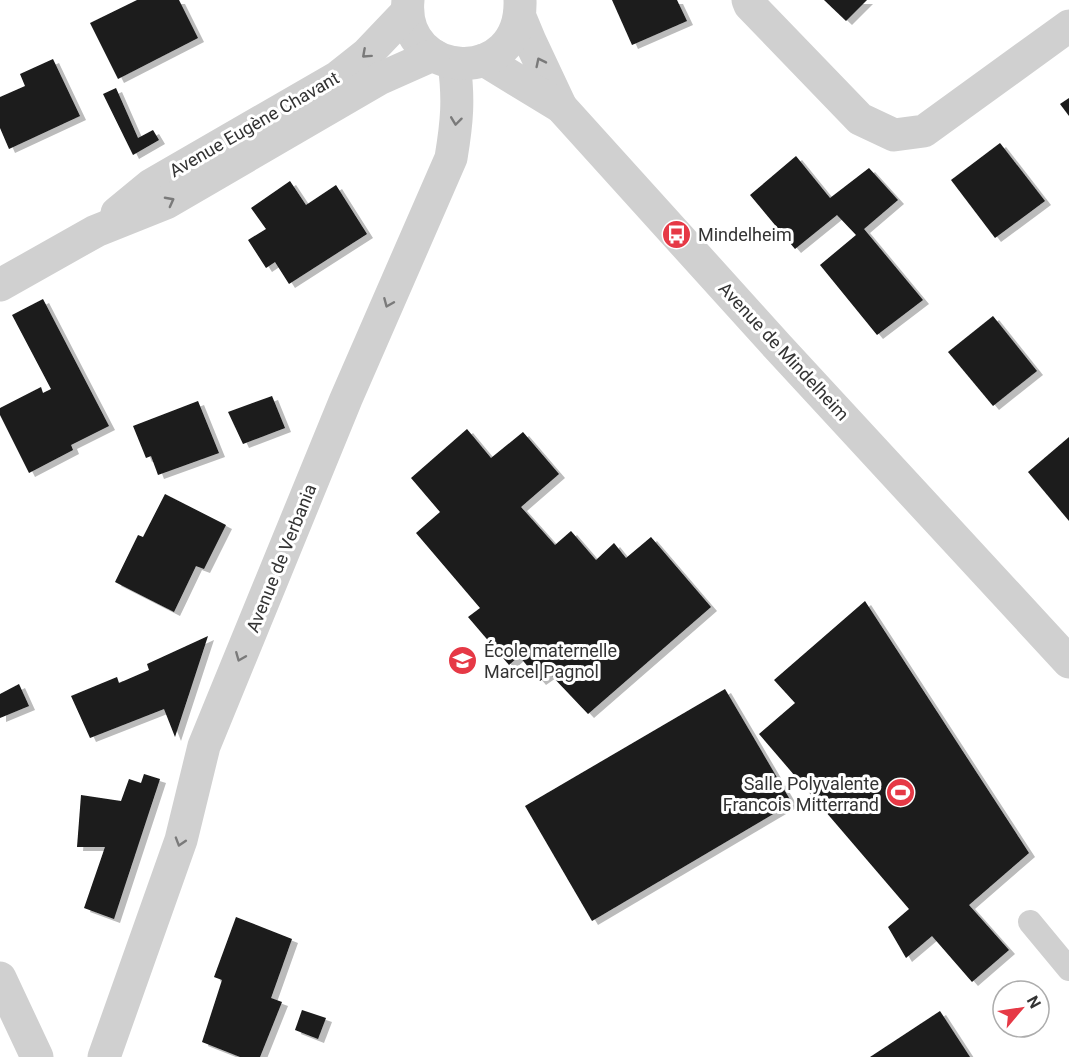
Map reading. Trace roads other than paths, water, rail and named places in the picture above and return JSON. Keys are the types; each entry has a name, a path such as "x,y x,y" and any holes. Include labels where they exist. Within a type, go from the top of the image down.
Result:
{"street":[{"path":"748,0 750,5 860,119 894,135 924,131 1069,26"},
{"name":"Avenue de Mindelheim","path":"407,6 411,29 420,44 561,107 1069,662"},
{"name":"Avenue Eugène Chavant","path":"96,231 151,185 338,77 367,54 407,6"},
{"path":"520,8 530,41 561,107"},
{"name":"Avenue Eugène Chavant","path":"0,285 96,231 166,203 379,79 501,51 513,36 520,8"},
{"name":"Avenue de Verbania","path":"104,1057 181,840 204,746 346,399 451,158 457,118 457,60"},
{"path":"0,978 9,1020 37,1057"}],"lane":[{"path":"1030,922 1069,969"}],"place":[{"name":"Mindelheim","path":"677,234"},
{"name":"École maternelle Marcel Pagnol","path":"463,660"},
{"name":"Salle Polyvalente Francois Mitterrand","path":"900,793"}]}
